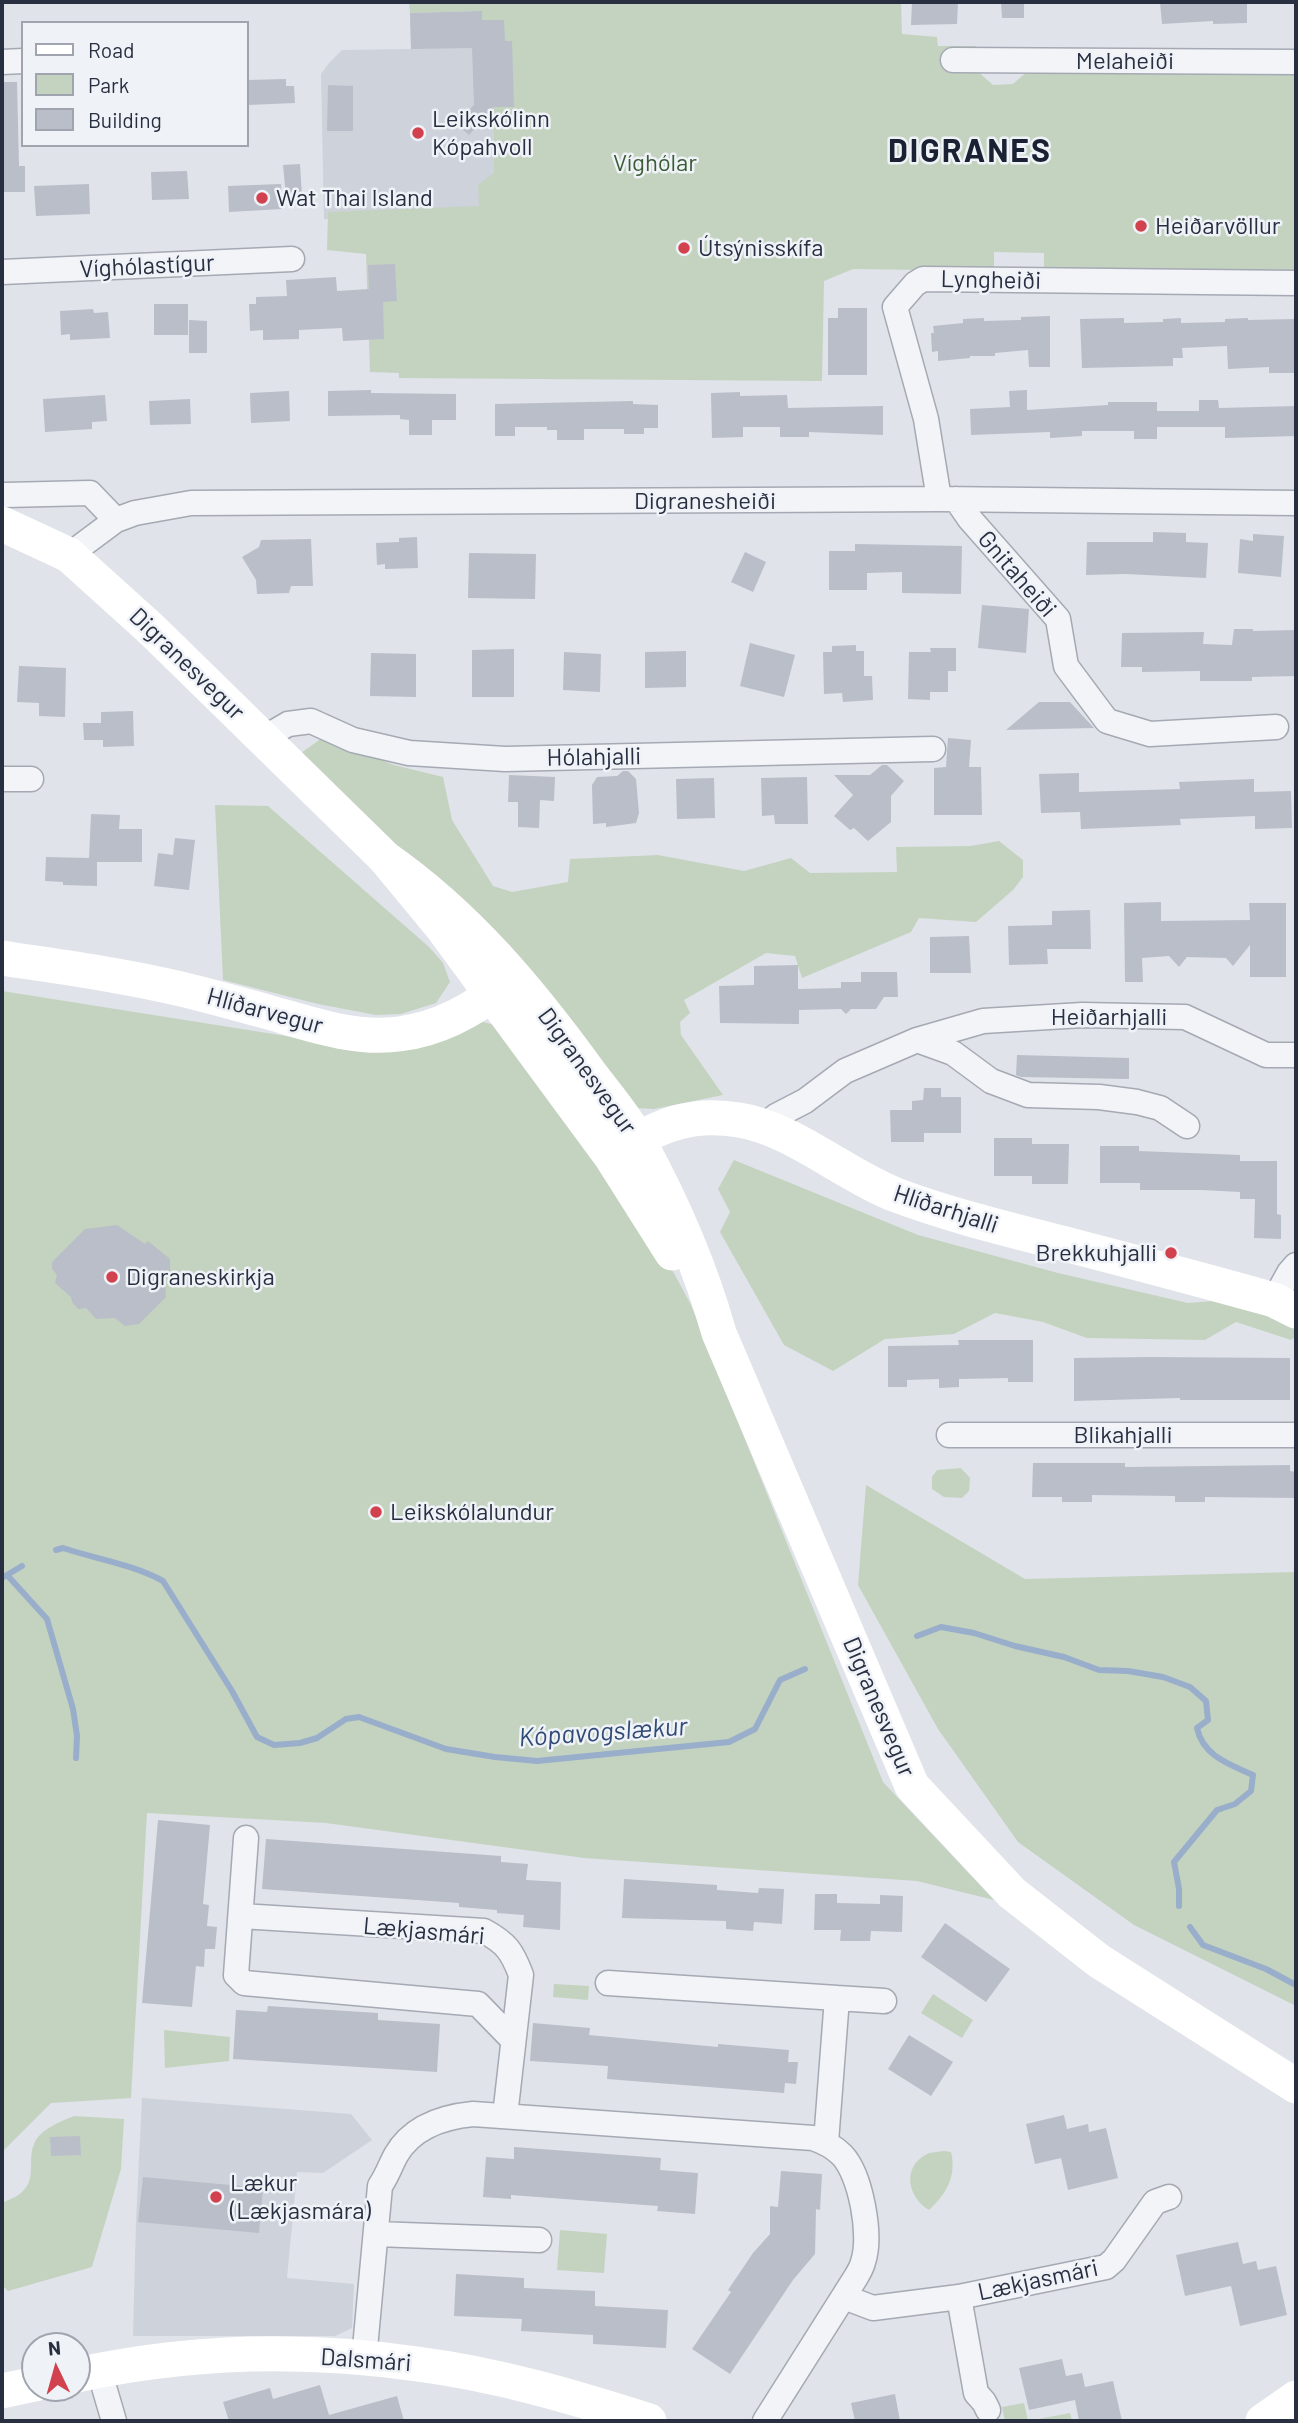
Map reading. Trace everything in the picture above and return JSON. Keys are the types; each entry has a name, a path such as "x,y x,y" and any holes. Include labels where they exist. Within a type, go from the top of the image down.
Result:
{"street":[{"name":"Melaheiði","path":"953,60 1296,62"},
{"path":"2,62 21,61"},
{"name":"Víghólastígur","path":"2,272 292,259"},
{"name":"Lyngheiði","path":"948,499 895,307 915,284 923,279 1296,283"},
{"path":"3,510 90,494 116,520"},
{"name":"Digranesheiði","path":"69,555 116,520 135,513 191,503 948,499 1296,503"},
{"name":"Gnitaheiði","path":"948,499 969,517 1058,619 1066,666 1107,721 1150,734 1276,727"},
{"name":"Digranesvegur","path":"3,510 69,555 264,738 385,858 442,927 503,986 624,1147 719,1333 912,1786 1012,1893 1099,1961 1296,2086"},
{"name":"Hólahjalli","path":"264,738 288,724 311,721 353,740 409,753 505,759 933,749"},
{"path":"2,779 31,779"},
{"name":"Hlíðarvegur","path":"2,958 177,988 359,1035 399,1034 435,1026 466,1012 503,986"},
{"name":"Heiðarhjalli","path":"764,1126 776,1116 805,1101 845,1071 917,1041 983,1021 1082,1015 1185,1017 1266,1055 1296,1055"},
{"path":"917,1041 953,1053 991,1081 1028,1095 1099,1097 1137,1102 1160,1108 1186,1126"},
{"name":"Hlíðarhjalli","path":"624,1147 682,1120 707,1116 741,1120 764,1126 894,1194 983,1223 1285,1305"},
{"path":"1285,1305 1289,1273 1296,1265"},
{"name":"Blikahjalli","path":"949,1435 1296,1435"},
{"path":"246,1838 236,1975 244,1983 478,2004 513,2040"},
{"name":"Lækjasmári","path":"241,1916 484,1931 504,1941 515,1959 520,1975 505,2116"},
{"path":"608,1983 884,2001"},
{"path":"826,2142 837,1998"},
{"path":"364,2359 380,2186 391,2171 395,2156 408,2139 429,2124 447,2117 472,2114 813,2138 826,2142 843,2156 853,2171 865,2220 864,2262 765,2421"},
{"name":"Lækjasmári","path":"844,2297 873,2308 959,2297 1106,2267 1114,2260 1155,2202 1168,2197"},
{"path":"376,2234 539,2239"},
{"name":"Lækjasmári","path":"959,2297 975,2393 988,2410"},
{"name":"Dalsmári","path":"91,2372 206,2357 270,2354 364,2359 417,2364 545,2389 649,2421"},
{"path":"91,2378 114,2421"},
{"path":"2,2391 21,2387"},
{"path":"1263,2421 1296,2398"}],"shaded area":[{"name":"Leikskólinn Kópahvoll","path":"482,11 512,159 479,206 370,218 324,219 321,74 329,63 342,50 411,49 410,13"},
{"name":"Lækur (Lækjasmára)","path":"142,2098 351,2114 372,2140 323,2173 297,2172 287,2278 354,2284 352,2328 335,2336 133,2336"}],"green space":[{"name":"Víghólar","path":"409,2 901,2 902,34 937,37 938,46 976,46 976,70 993,85 1013,84 1029,70 1296,68 1296,278 1044,271 1044,253 994,252 994,271 853,269 824,281 822,381 399,378 399,373 370,372 366,254 327,250 328,212 479,206 478,185 494,173 494,20 482,20 481,11 410,13"},
{"path":"322,738 394,765 443,777 452,820 493,886 512,892 568,882 570,859 658,855 744,871 791,858 810,873 897,872 896,847 971,846 999,841 1023,860 1023,877 1013,890 976,922 919,918 911,932 802,978 795,956 766,953 684,1000 690,1013 680,1022 681,1035 723,1095 654,1109 635,1108 429,877 301,753"},
{"path":"215,805 268,806 429,947 443,963 450,982 436,1003 401,1014 376,1015 318,1004 223,980"},
{"path":"2,991 349,1046 465,1024 483,1022 495,1025 668,1262 691,1305 883,1782 994,1900 917,1881 584,1858 326,1823 147,1813 131,2098 51,2103 2,2152"},
{"path":"734,1160 918,1235 1058,1273 1188,1303 1238,1299 1296,1323 1296,1337 1291,1340 1236,1322 1205,1340 1087,1338 1043,1322 995,1313 954,1334 885,1339 833,1371 784,1345 720,1232 730,1212 718,1189"},
{"path":"961,1468 970,1478 969,1491 962,1498 944,1497 932,1489 932,1477 937,1470"},
{"path":"866,1485 1025,1579 1296,1572 1296,2006 1134,1925 1018,1842 938,1729 858,1585"},
{"path":"554,1984 589,1986 588,2000 553,1997"},
{"path":"933,1994 973,2020 962,2038 921,2013"},
{"path":"164,2030 230,2037 229,2061 165,2068"},
{"path":"74,2116 124,2119 121,2169 92,2267 8,2291 2,2285 2,2203 27,2187 31,2175 32,2150 41,2134"},
{"path":"951,2152 951,2177 945,2191 929,2210 916,2198 912,2190 911,2174 919,2160 929,2153"},
{"path":"560,2230 607,2234 604,2273 557,2270"},
{"path":"1024,2403 1028,2421 1005,2421 1002,2407"},
{"path":"1070,2413 1072,2421 1028,2421"}],"building":[{"path":"912,2 958,2 957,24 911,25"},
{"path":"1001,2 1024,2 1024,18 1002,18"},
{"path":"1160,2 1247,2 1247,23 1213,24 1213,21 1162,24"},
{"path":"482,11 482,20 504,20 505,41 512,41 514,107 494,107 469,135 456,123 474,105 472,48 411,49 410,13"},
{"path":"286,79 286,86 294,86 295,103 248,105 248,80"},
{"path":"2,82 17,82 19,166 25,166 25,192 2,192"},
{"path":"328,85 353,86 353,131 327,131"},
{"path":"300,164 302,196 286,197 283,165"},
{"path":"187,171 189,199 152,200 151,172"},
{"path":"89,184 90,214 36,216 34,186"},
{"path":"281,184 282,209 229,212 228,186"},
{"path":"395,264 397,301 383,302 384,339 343,341 342,328 299,330 299,339 263,340 263,330 250,331 249,304 256,304 256,297 287,296 286,280 336,277 337,291 369,289 368,265"},
{"path":"154,304 188,304 188,335 154,335"},
{"path":"838,308 867,308 867,375 828,375 828,318 838,318"},
{"path":"93,309 94,313 108,312 110,338 70,340 70,334 61,335 60,311"},
{"path":"1050,316 1050,367 1029,367 1028,350 938,361 938,351 932,352 933,326 963,323 963,319 1021,320 1021,317"},
{"path":"1124,318 1124,323 1163,322 1163,319 1181,318 1181,323 1225,322 1225,319 1248,318 1296,319 1296,373 1269,373 1269,367 1228,369 1227,346 1182,348 1183,358 1173,358 1173,366 1082,368 1080,319"},
{"path":"189,320 207,321 207,353 189,353"},
{"path":"371,390 371,393 456,394 456,420 432,420 432,435 409,435 409,420 400,419 400,415 328,416 328,391"},
{"path":"1027,390 1027,410 1108,405 1108,402 1157,402 1157,411 1199,411 1199,400 1218,400 1219,408 1296,406 1296,436 1225,438 1225,427 1157,427 1157,439 1134,439 1134,431 1082,431 1082,436 1050,438 1050,432 971,435 970,409 1010,407 1009,391"},
{"path":"289,391 290,421 251,423 250,393"},
{"path":"740,392 740,396 787,395 788,408 883,406 883,435 809,432 809,437 780,437 780,427 743,427 743,437 712,438 711,393"},
{"path":"105,395 107,421 92,422 92,429 45,432 43,399"},
{"path":"190,399 191,424 150,425 149,401"},
{"path":"633,401 633,404 658,405 658,428 644,428 644,434 624,434 624,429 584,429 584,440 557,440 557,430 547,430 547,427 515,427 515,436 495,436 495,404"},
{"path":"1153,532 1186,533 1186,542 1208,543 1206,578 1086,575 1087,542 1153,542"},
{"path":"1253,534 1284,536 1281,577 1238,573 1240,539 1253,541"},
{"path":"417,537 418,568 385,569 385,564 377,565 376,543 399,542 399,538"},
{"path":"311,539 313,586 291,586 289,593 257,594 256,580 242,557 259,547 261,540"},
{"path":"855,544 962,546 961,594 902,593 902,572 867,573 867,590 829,590 829,551 855,551"},
{"path":"745,552 766,562 753,592 731,582"},
{"path":"469,553 536,554 535,599 468,598"},
{"path":"982,605 1029,609 1026,653 978,648"},
{"path":"1234,629 1296,630 1296,676 1252,677 1252,681 1200,681 1200,671 1142,672 1142,667 1121,667 1122,633 1204,632 1203,644 1232,645"},
{"path":"750,643 795,655 784,697 740,686"},
{"path":"856,645 856,651 864,651 864,676 872,676 873,700 843,702 842,693 824,694 823,652 832,652 832,646"},
{"path":"930,648 956,648 956,671 948,671 948,692 930,692 930,700 908,699 909,652 931,652"},
{"path":"514,649 514,697 472,697 472,650"},
{"path":"686,651 686,687 645,688 645,652"},
{"path":"564,652 601,654 600,692 563,690"},
{"path":"371,653 416,654 416,697 370,696"},
{"path":"19,666 66,668 65,717 39,716 39,703 17,702"},
{"path":"1039,702 1070,702 1094,728 1006,730"},
{"path":"133,711 134,746 103,747 103,740 84,740 83,723 101,723 101,712"},
{"path":"948,738 971,740 969,767 981,767 982,815 934,815 934,768 946,767"},
{"path":"882,765 887,765 904,781 891,796 891,822 868,841 854,828 850,830 834,816 853,795 834,775 870,775"},
{"path":"628,771 636,779 639,813 636,823 606,827 606,823 593,824 592,785 597,777 617,776"},
{"path":"1079,773 1079,792 1180,789 1179,782 1254,779 1254,792 1291,791 1292,828 1255,829 1255,816 1180,819 1181,825 1081,829 1080,812 1041,813 1039,774"},
{"path":"509,775 555,777 554,801 540,800 539,828 518,827 518,802 508,802"},
{"path":"807,777 808,824 775,824 774,815 762,816 761,778"},
{"path":"714,778 715,818 677,819 676,779"},
{"path":"91,814 120,815 119,829 142,829 142,862 97,862 97,886 63,885 63,882 45,881 46,857 89,858"},
{"path":"175,838 195,840 189,890 154,886 158,853 173,855"},
{"path":"1161,902 1161,921 1250,920 1249,903 1286,903 1286,977 1250,977 1250,945 1233,966 1226,958 1187,957 1179,967 1169,956 1142,958 1143,982 1125,982 1124,903"},
{"path":"1090,910 1091,949 1047,949 1048,964 1009,965 1008,926 1052,925 1052,911"},
{"path":"969,936 971,973 930,973 930,937"},
{"path":"798,965 798,989 841,988 841,982 861,982 861,972 897,972 898,997 884,997 876,1009 851,1009 846,1014 841,1009 799,1010 799,1024 720,1023 719,986 754,985 754,966"},
{"path":"1017,1055 1129,1058 1129,1079 1021,1077 1016,1075"},
{"path":"924,1088 941,1088 941,1097 961,1097 961,1133 924,1133 924,1142 891,1142 890,1110 912,1110 912,1101 923,1100"},
{"path":"994,1138 1032,1138 1032,1144 1069,1144 1068,1184 1032,1184 1032,1176 994,1176"},
{"path":"1100,1146 1139,1146 1139,1151 1240,1155 1240,1161 1277,1161 1277,1214 1281,1215 1281,1239 1254,1238 1255,1199 1240,1199 1240,1192 1140,1190 1140,1183 1100,1183"},
{"name":"Digraneskirkja","path":"117,1225 145,1244 148,1241 170,1259 170,1275 165,1279 166,1297 139,1324 125,1326 115,1318 96,1319 86,1308 78,1309 71,1297 55,1283 57,1275 52,1269 52,1262 85,1229"},
{"path":"958,1340 1033,1340 1033,1382 1008,1382 1008,1378 959,1379 959,1387 939,1388 939,1379 907,1380 907,1387 888,1387 888,1346 959,1345"},
{"path":"1074,1358 1290,1358 1290,1400 1180,1398 1074,1401"},
{"path":"1033,1463 1125,1463 1125,1467 1290,1465 1290,1471 1296,1472 1296,1498 1205,1497 1205,1502 1175,1502 1175,1496 1092,1495 1092,1502 1062,1502 1062,1497 1032,1497"},
{"path":"158,1820 210,1825 203,1904 209,1905 207,1926 217,1927 215,1949 205,1949 204,1967 196,1966 192,2007 142,2003"},
{"path":"266,1839 501,1856 501,1862 528,1864 526,1880 561,1882 560,1930 523,1927 524,1915 459,1907 459,1903 262,1889"},
{"path":"624,1879 717,1885 717,1890 758,1893 759,1888 784,1889 782,1924 754,1922 753,1931 726,1929 726,1921 622,1918"},
{"path":"815,1894 837,1894 837,1903 880,1904 880,1895 903,1896 902,1932 871,1931 870,1941 840,1941 841,1930 814,1930"},
{"path":"945,1923 1010,1969 986,2002 921,1957"},
{"path":"268,2006 378,2013 378,2020 440,2024 437,2072 233,2059 236,2010 267,2012"},
{"path":"533,2023 590,2028 589,2035 718,2047 718,2044 789,2050 788,2062 798,2062 796,2084 785,2083 784,2093 607,2079 608,2066 530,2061"},
{"path":"909,2035 953,2062 931,2096 888,2069"},
{"path":"1064,2115 1067,2129 1088,2124 1089,2132 1106,2128 1118,2178 1068,2190 1061,2158 1035,2164 1026,2124"},
{"path":"80,2136 81,2155 51,2156 50,2137"},
{"path":"514,2147 661,2158 660,2170 698,2173 695,2214 657,2211 658,2206 511,2195 511,2199 483,2197 486,2157 514,2159"},
{"path":"781,2171 822,2174 820,2210 816,2209 815,2254 793,2280 730,2374 692,2349 731,2292 728,2290 753,2253 770,2234 770,2206 778,2207"},
{"path":"143,2177 263,2188 259,2233 138,2222"},
{"path":"1238,2242 1243,2264 1256,2261 1258,2270 1276,2266 1287,2315 1240,2326 1231,2286 1185,2296 1176,2255"},
{"path":"456,2274 524,2278 524,2288 595,2291 595,2306 668,2310 666,2348 593,2344 593,2335 521,2331 522,2319 454,2316"},
{"path":"1062,2359 1066,2376 1082,2373 1085,2387 1113,2381 1122,2421 1079,2421 1075,2400 1029,2410 1019,2368"},
{"path":"320,2385 329,2415 397,2396 404,2421 229,2421 223,2402 270,2388 273,2399"},
{"path":"895,2394 900,2421 855,2421 851,2403"}],"waterway":[{"name":"Kópavogslækur","path":"56,1550 63,1548 114,1562 163,1581 232,1691 257,1737 274,1745 300,1743 317,1738 346,1719 359,1717 446,1749 537,1761 729,1742 755,1729 780,1680 805,1669"},
{"name":"Kópavogslækur","path":"2,1578 22,1566"},
{"path":"8,1576 47,1619 73,1709 77,1736 76,1758"},
{"name":"Kópavogslækur","path":"917,1636 941,1627 974,1633 1064,1657 1099,1670 1128,1671 1163,1677 1190,1687 1206,1701 1208,1720 1197,1728 1200,1738 1218,1758 1253,1775 1251,1791 1235,1804 1217,1810 1174,1862 1179,1906"},
{"name":"Kópavogslækur","path":"1190,1927 1203,1945 1266,1969 1296,1985"}],"place":[{"name":"Leikskólinn Kópahvoll","path":"418,133"},
{"name":"Wat Thai Island","path":"262,198"},
{"name":"Heiðarvöllur","path":"1141,226"},
{"name":"Útsýnisskífa","path":"684,248"},
{"name":"Brekkuhjalli","path":"1171,1253"},
{"name":"Digraneskirkja","path":"112,1277"},
{"name":"Leikskólalundur","path":"376,1512"},
{"name":"Lækur (Lækjasmára)","path":"216,2197"}],"district":[{"name":"DIGRANES","path":"970,151"}]}
